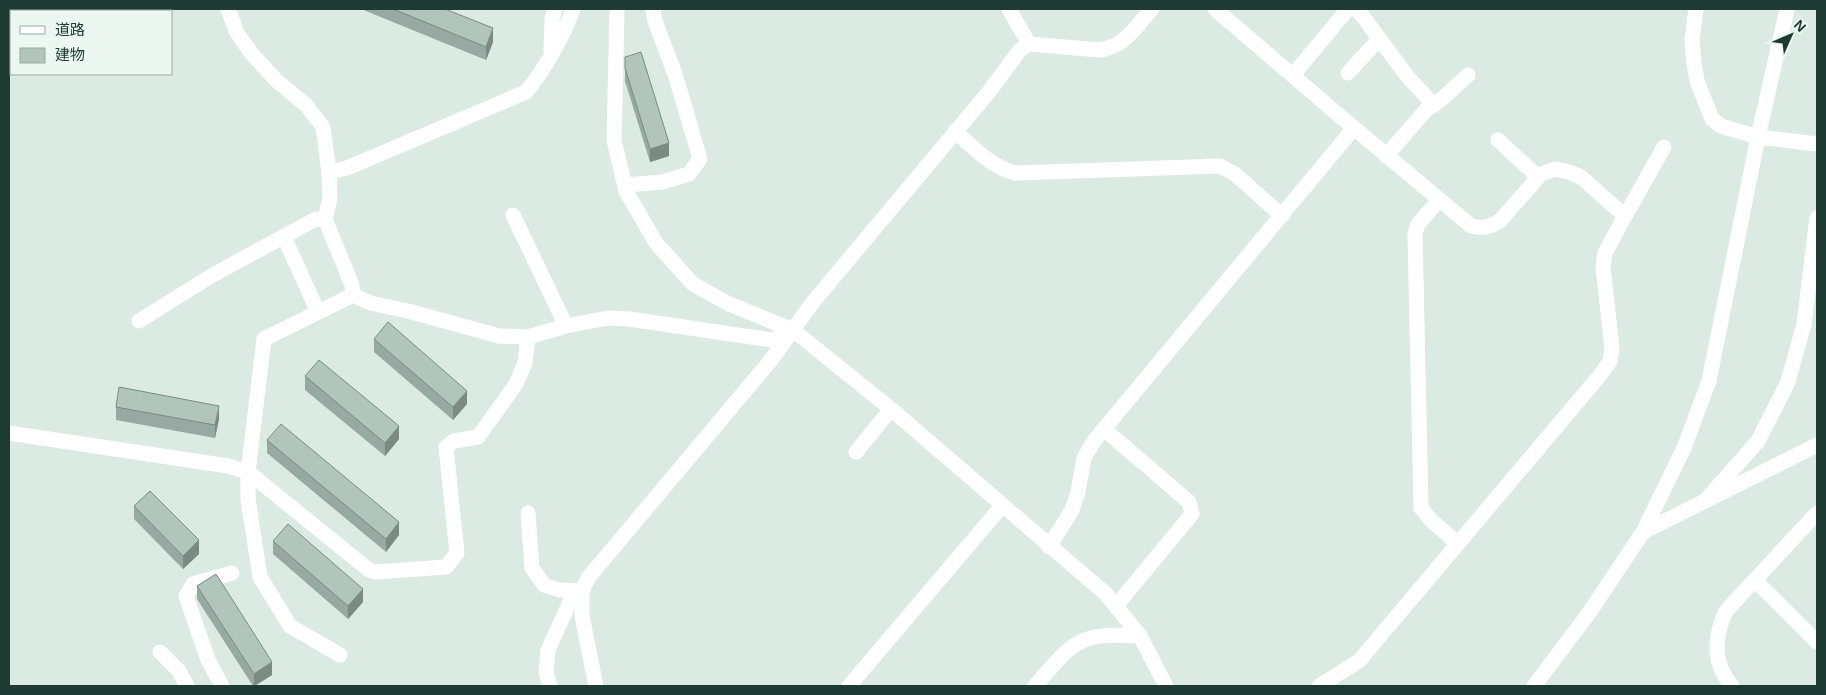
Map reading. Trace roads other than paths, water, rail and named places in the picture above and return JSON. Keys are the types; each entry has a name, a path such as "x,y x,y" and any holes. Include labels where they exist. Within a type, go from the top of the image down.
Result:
{"street":[{"path":"228,9 237,33 252,54 277,81 306,105 323,128 329,172 330,198 326,219 352,285 353,295"},
{"path":"551,54 552,19 555,9"},
{"path":"329,172 347,168 526,92 539,77 574,9"},
{"path":"617,9 614,140 626,191 656,243 693,284 729,304 793,330 891,410 1106,594 1140,636 1166,686"},
{"path":"625,185 662,182 689,174 700,159 676,78 655,21 653,9"},
{"path":"1009,9 1029,44"},
{"path":"550,686 546,672 548,650 579,591 588,578 761,372 812,302 988,93 1020,50 1029,44 1100,50 1111,48 1122,42 1152,9"},
{"path":"1215,9 1386,156 1471,226 1480,228 1492,226 1500,221 1541,174 1555,169 1581,177 1625,216"},
{"path":"1294,75 1348,9"},
{"path":"1355,9 1361,14 1407,76 1434,105"},
{"path":"1696,9 1692,40 1694,63 1697,81 1712,118 1721,126 1758,137 1817,144"},
{"path":"1534,686 1589,613 1643,532 1684,448 1709,381 1786,9"},
{"path":"1348,73 1380,39"},
{"path":"1386,156 1426,110 1468,75"},
{"path":"1049,546 1072,510 1078,492 1084,458 1094,441 1354,128"},
{"path":"955,131 994,163 1004,170 1015,173 1220,166 1236,174 1282,216"},
{"path":"1498,140 1538,177"},
{"path":"1319,686 1358,661 1602,374 1610,361 1612,348 1603,267 1605,253 1664,147"},
{"path":"1439,200 1418,224 1415,233 1421,508 1431,520 1458,544"},
{"path":"513,215 566,326"},
{"path":"1702,504 1758,441 1788,382 1804,324 1817,218"},
{"path":"139,321 211,276 284,236 314,220 326,219"},
{"path":"284,236 318,312"},
{"path":"353,295 370,303 408,311 499,336 528,337 566,326 608,318 629,319 772,340 793,330"},
{"path":"340,655 290,626 260,577 248,499 248,472 264,339 353,295"},
{"path":"9,433 228,466 248,472 369,570 375,572 446,567 457,553 446,447 454,441 478,437 516,384 525,363 528,337"},
{"path":"856,452 891,410"},
{"path":"1104,429 1189,502 1192,514 1116,606"},
{"path":"1643,532 1817,445"},
{"path":"849,686 1002,506"},
{"path":"528,513 532,568 544,585 559,590 579,591"},
{"path":"1732,686 1721,666 1716,647 1718,628 1726,611 1817,513"},
{"path":"222,686 208,660 186,596 193,584 232,572"},
{"path":"1755,580 1817,642"},
{"path":"579,591 596,686"},
{"path":"1035,686 1063,653 1078,642 1095,636 1111,634 1140,636"},
{"path":"160,652 179,671 187,686"}]}
